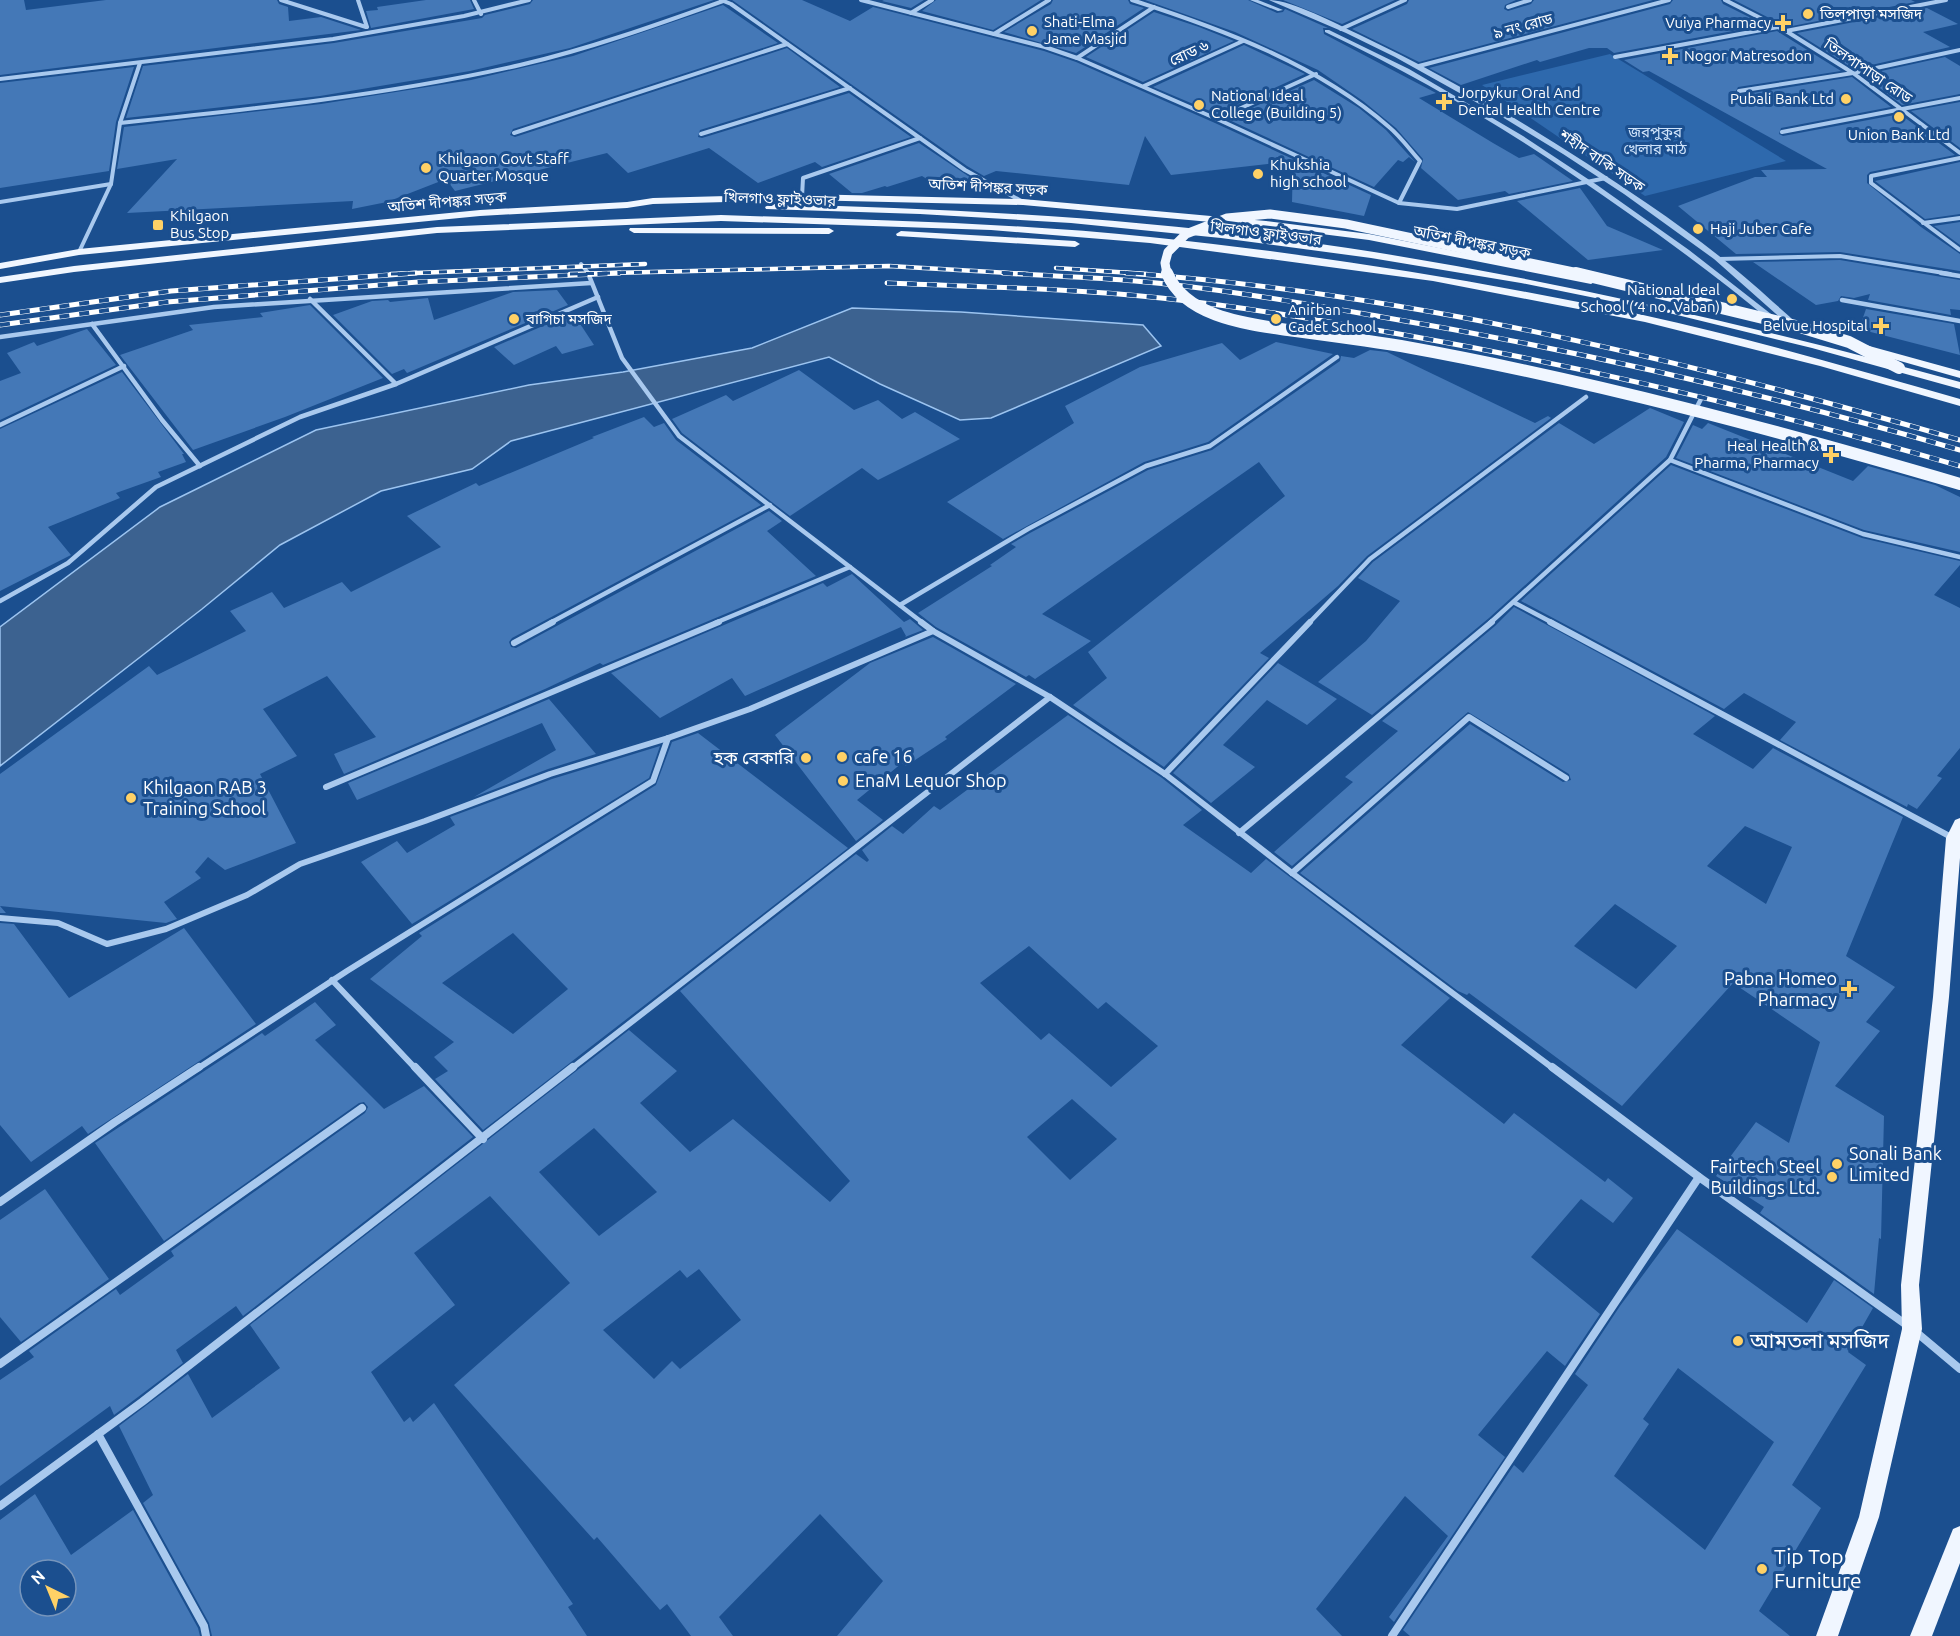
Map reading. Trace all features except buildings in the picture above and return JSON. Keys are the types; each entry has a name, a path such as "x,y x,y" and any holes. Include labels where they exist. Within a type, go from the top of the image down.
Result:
{"main road":[{"name":"অতিশ দীপঙ্কর সড়ক","path":"0,266 79,252 480,213 627,205 653,201 802,196 1023,202 1266,224 1369,237 1554,273 1799,329 1960,375"},
{"name":"খিলগাও ফ্লাইওভার","path":"627,205 933,212 1087,221 1268,240 1457,269 1585,294 1757,331 1960,386"},
{"path":"1899,368 1849,342 1800,327 1447,243 1317,219 1250,214 1223,219 1179,238 1166,256 1166,272 1183,297 1193,304 1224,316 1271,327 1425,351 1658,402 1831,446 1960,484"},
{"name":"খিলগাও ফ্লাইওভার","path":"552,224 721,218 991,227 1150,240 1288,257 1433,278 1645,319 1824,364 1960,403"},
{"name":"অতিশ দীপঙ্কর সড়ক","path":"0,280 74,269 436,230 552,224"},
{"path":"436,230 850,231 1089,245 1164,252 1383,279 1649,330 1851,381 1960,413"},
{"path":"74,269 79,252"},
{"path":"1827,1636 1869,1517 1912,1329 1910,1284 1957,831"},
{"path":"1921,1636 1960,1536"}],"street":[{"path":"281,0 366,27 374,34"},
{"path":"358,0 366,27"},
{"path":"474,0 481,14"},
{"path":"0,80 374,34 481,14 529,0"},
{"path":"861,0 1045,47 1077,58 1144,86 1399,203 1457,210 1606,178"},
{"path":"911,13 932,0"},
{"path":"993,34 1049,0"},
{"path":"1132,0 1243,41 1316,74 1389,127 1420,161 1399,203"},
{"name":"শহীদ বাকি সড়ক","path":"1253,0 1330,32 1407,70 1527,140 1726,280 1781,325"},
{"name":"শহীদ বাকি সড়ক","path":"1272,0 1341,29 1419,66 1540,135 1606,178 1719,259 1799,329"},
{"path":"1341,29 1405,0"},
{"path":"1508,7 1530,0"},
{"name":"৯ নং রোড","path":"1419,66 1669,0"},
{"name":"তিলপাপাড়া রোড","path":"1725,0 1786,31 1853,73 1960,153"},
{"path":"1786,31 1946,0"},
{"path":"120,123 361,95 495,70 577,50 722,1 731,4 965,170 1023,202"},
{"path":"1077,58 1154,7"},
{"path":"1615,57 1778,27"},
{"name":"রোড ৬","path":"1144,86 1243,41"},
{"path":"514,134 787,44"},
{"path":"1739,91 1853,73 1960,50"},
{"path":"79,252 111,184 120,123 140,63"},
{"path":"1217,119 1316,74"},
{"path":"701,134 850,88"},
{"path":"1782,132 1901,107 1960,98"},
{"path":"802,196 803,178 920,138"},
{"path":"1950,145 1960,144"},
{"path":"1960,158 1871,176 1871,183 1877,189 1960,250"},
{"path":"0,202 111,184"},
{"path":"1923,223 1960,218"},
{"path":"1719,259 1840,256 1960,276"},
{"path":"581,264 589,274 622,358 679,436 933,631 1050,697 1165,774 1292,873 1699,1177 1912,1329 1960,1369"},
{"path":"0,338 214,307 310,299 591,283"},
{"path":"0,602 68,563 156,487 300,417 396,384 598,297"},
{"path":"310,299 396,384"},
{"path":"1842,300 1960,321"},
{"path":"92,324 162,420 200,466"},
{"path":"900,605 1028,529 1146,466 1210,446 1337,357"},
{"path":"0,425 124,366"},
{"path":"1165,774 1370,559 1586,397"},
{"path":"1239,833 1515,603 1670,460 1702,397"},
{"path":"1670,460 1863,534 1960,556"},
{"path":"514,643 770,505"},
{"path":"326,787 850,567"},
{"path":"1515,603 1957,831"},
{"path":"0,918 58,923 107,944 166,929 247,894 300,864 425,821 550,774 668,738 750,709 933,631"},
{"path":"0,1506 98,1434 483,1139 1050,697"},
{"path":"1292,873 1469,717 1566,778"},
{"path":"0,1202 115,1122 332,980 654,781 668,738"},
{"path":"332,980 483,1139"},
{"path":"0,1365 362,1108"},
{"path":"1392,1636 1699,1177"},
{"path":"98,1434 204,1626 206,1636"}],"green space":[{"name":"জরপুকুর খেলার মাঠ","path":"1610,54 1786,161 1645,196 1482,85"}],"shaded area":[{"path":"852,308 961,312 1143,325 1161,346 991,418 960,420 880,384 829,357 511,441 472,469 381,491 280,545 202,609 0,766 0,627 160,507 316,430 529,385 623,372 752,348"}],"railway":[{"path":"416,273 645,264"},
{"path":"570,274 889,266 1028,274"},
{"path":"1056,268 1147,274"},
{"path":"0,315 171,291 416,273"},
{"path":"391,274 416,273"},
{"path":"0,325 167,302 418,282 620,273"},
{"path":"1003,273 1166,284 1290,301 1455,330 1601,359 1745,392 1960,450"},
{"path":"1126,273 1338,296 1547,334 1754,383 1960,440"},
{"path":"887,283 1127,295 1288,315 1485,350 1690,394 1960,466"}],"place":[{"name":"তিলপাড়া মসজিদ","path":"1808,14"},
{"name":"Vuiya Pharmacy","path":"1783,23"},
{"name":"Shati-Elma Jame Masjid","path":"1032,31"},
{"name":"Nogor Matresodon","path":"1670,56"},
{"name":"Pubali Bank Ltd","path":"1846,99"},
{"name":"Jorpykur Oral And Dental Health Centre","path":"1444,102"},
{"name":"National Ideal College (Building 5)","path":"1199,105"},
{"name":"Union Bank Ltd","path":"1899,117"},
{"name":"Khilgaon Govt Staff Quarter Mosque","path":"426,168"},
{"name":"Khukshia high school","path":"1258,174"},
{"name":"Khilgaon Bus Stop","path":"158,225"},
{"name":"Haji Juber Cafe","path":"1698,229"},
{"name":"National Ideal School ( 4 no. Vaban)","path":"1732,299"},
{"name":"বাগিচা মসজিদ","path":"514,319"},
{"name":"Anirban Cadet School","path":"1276,319"},
{"name":"Belvue Hospital","path":"1881,326"},
{"name":"Heal Health & Pharma, Pharmacy","path":"1831,455"},
{"name":"cafe 16","path":"842,757"},
{"name":"হক বেকারি","path":"806,758"},
{"name":"EnaM Lequor Shop","path":"843,781"},
{"name":"Khilgaon RAB 3 Training School","path":"131,798"},
{"name":"Pabna Homeo Pharmacy","path":"1849,989"},
{"name":"Sonali Bank Limited","path":"1837,1164"},
{"name":"Fairtech Steel Buildings Ltd.","path":"1832,1177"},
{"name":"আমতলা মসজিদ","path":"1738,1341"},
{"name":"Tip Top Furniture","path":"1762,1569"}]}
